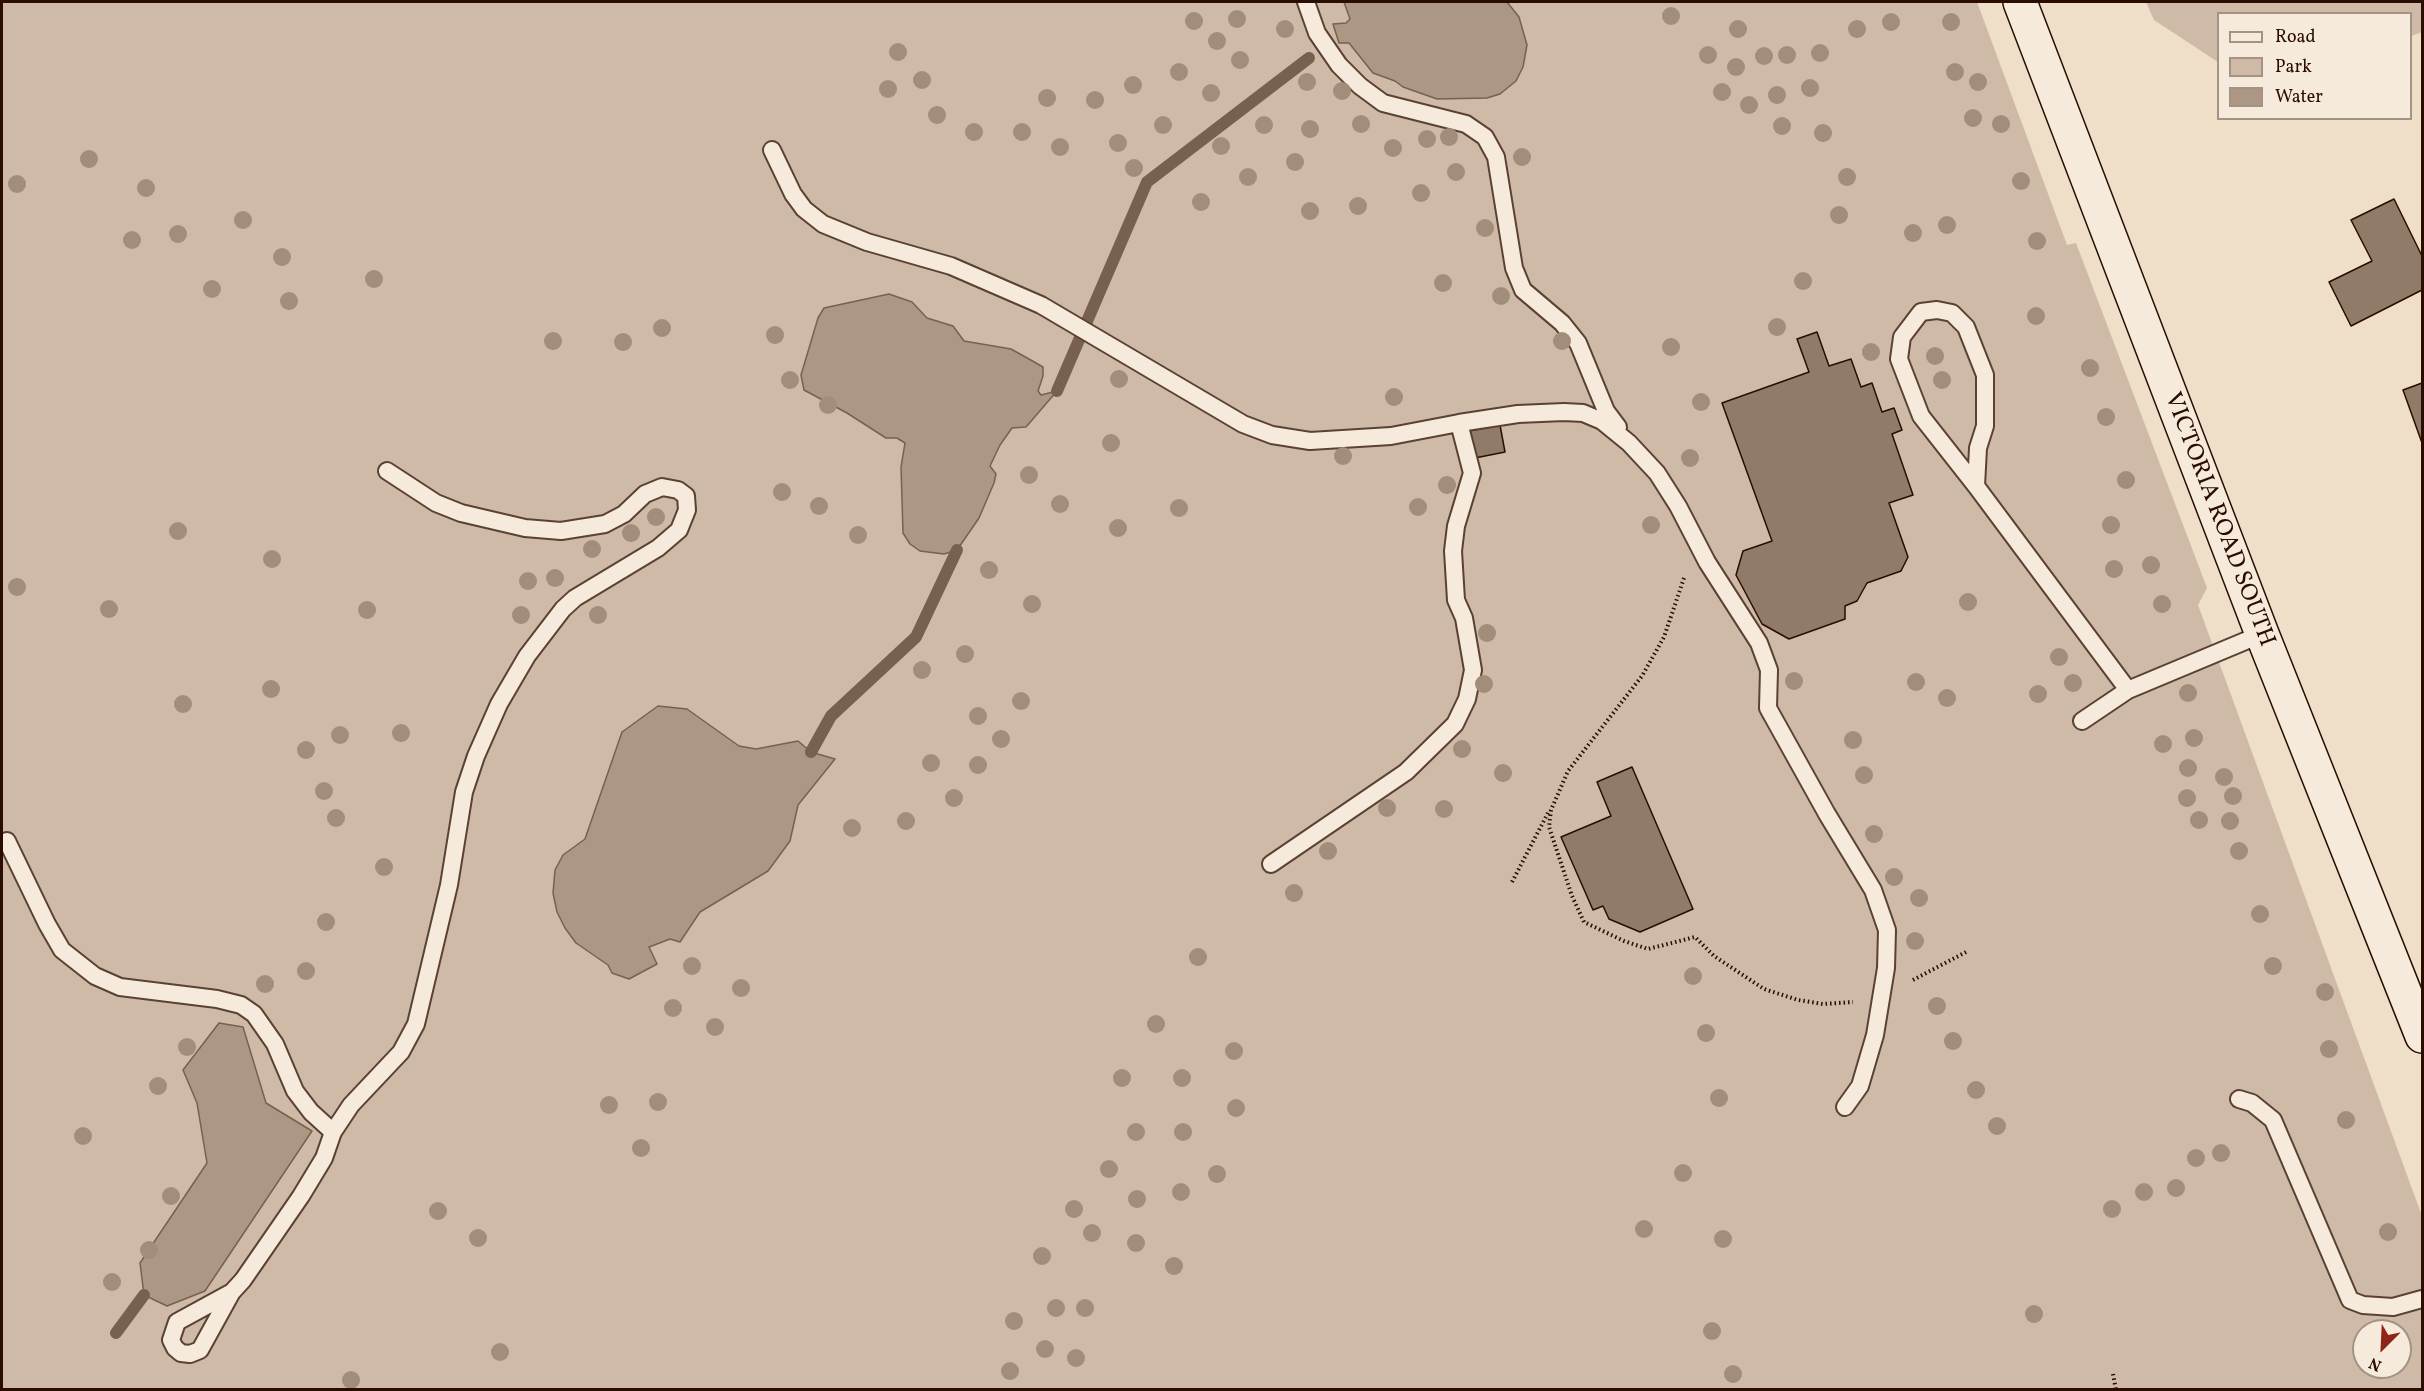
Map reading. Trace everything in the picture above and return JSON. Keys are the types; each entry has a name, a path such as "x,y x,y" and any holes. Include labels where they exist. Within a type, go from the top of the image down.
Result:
{"main road":[{"name":"VICTORIA ROAD SOUTH","path":"2020,2 2262,634 2422,1036"}],"lane":[{"path":"1306,2 1317,33 1339,65 1360,87 1383,103 1466,124 1485,137 1496,157 1514,268 1523,290 1562,323 1578,343 1606,411 1662,482 1707,562 1758,643 1768,670 1768,708 1827,814 1873,890 1887,930 1886,968 1875,1035 1860,1086 1845,1107"},
{"path":"772,150 792,194 804,209 823,224 867,242 951,266 1041,305 1213,409 1272,435 1310,441 1354,440 1518,414 1583,413 1602,421 1629,443"},
{"path":"1976,486 1978,448 1984,426 1985,375 1966,327 1952,313 1937,310 1921,312 1902,337 1899,359 1921,416 2128,690"},
{"path":"1271,864 1406,772 1455,724 1467,699 1473,670 1464,618 1456,600 1453,551 1456,526 1472,473 1459,423"},
{"path":"232,1292 301,1196 324,1158 333,1132 351,1105 401,1052 416,1024 449,885 464,792 486,730 527,656 563,609 575,598 658,548 679,530 687,510 686,496 678,490 662,488 645,494 624,514 605,524 561,531 525,528 461,513 436,503 387,471"},
{"path":"2082,721 2128,690 2262,634"},
{"path":"7,841 62,950 95,976 120,987 217,999 240,1005 254,1014 275,1044 295,1091 311,1112 333,1132"},
{"path":"2239,1099 2252,1103 2273,1119 2350,1300 2362,1305 2393,1307 2422,1299"}],"path":[{"path":"1512,882 1568,771 1642,676 1664,637 1684,576"},
{"path":"1552,806 1549,828 1572,896 1584,922 1598,930 1648,949 1695,937 1714,956 1764,989 1798,1000 1823,1004 1854,1002 1881,996 1966,952"},
{"path":"2113,1374 2116,1389"}],"green space":[{"path":"2,2 1977,2 2067,245 2076,243 2207,588 2198,605 2422,1216 2422,1389 2,1389"},
{"path":"2146,2 2422,2 2422,32 2412,36 2412,12 2217,12 2217,61 2154,20"}],"water":[{"path":"1344,2 1507,2 1519,17 1527,45 1523,67 1516,81 1500,94 1487,98 1437,99 1403,87 1395,81 1373,73 1349,43 1339,43 1333,24 1346,23 1350,19"},
{"path":"889,294 912,302 927,318 953,326 964,341 1011,349 1043,367 1043,376 1038,391 1041,395 1057,391 1026,427 1012,428 1000,445 990,466 996,474 994,483 979,518 957,550 944,554 920,551 910,544 903,533 901,467 905,443 897,438 886,438 847,413 804,390 801,375 818,318 824,308"},
{"path":"658,706 687,709 739,746 756,749 798,741 811,752 835,759 798,805 790,841 768,871 700,912 680,942 670,939 649,947 657,964 629,979 612,973 608,965 576,943 565,928 557,912 553,893 555,870 563,855 585,839 622,732"},
{"path":"219,1023 243,1027 266,1103 312,1131 205,1291 167,1306 144,1295 140,1263 207,1163 197,1103 183,1070"}],"building":[{"path":"2394,199 2422,256 2422,290 2351,326 2329,282 2372,261 2351,220"},
{"path":"1817,332 1829,366 1851,359 1861,387 1872,383 1882,412 1894,408 1902,430 1892,434 1913,495 1889,503 1908,557 1901,571 1867,583 1857,601 1845,606 1845,619 1789,639 1762,624 1736,575 1743,551 1772,541 1722,403 1809,372 1797,339"},
{"path":"2422,383 2422,443 2403,390"},
{"path":"1500,425 1505,452 1475,458 1469,431"},
{"path":"1632,767 1693,909 1640,932 1609,919 1603,906 1593,910 1561,837 1611,816 1597,782"}],"waterway":[{"path":"1057,391 1147,182 1309,58"},
{"path":"811,752 831,716 916,637 957,550"},
{"path":"116,1333 144,1295"}]}
